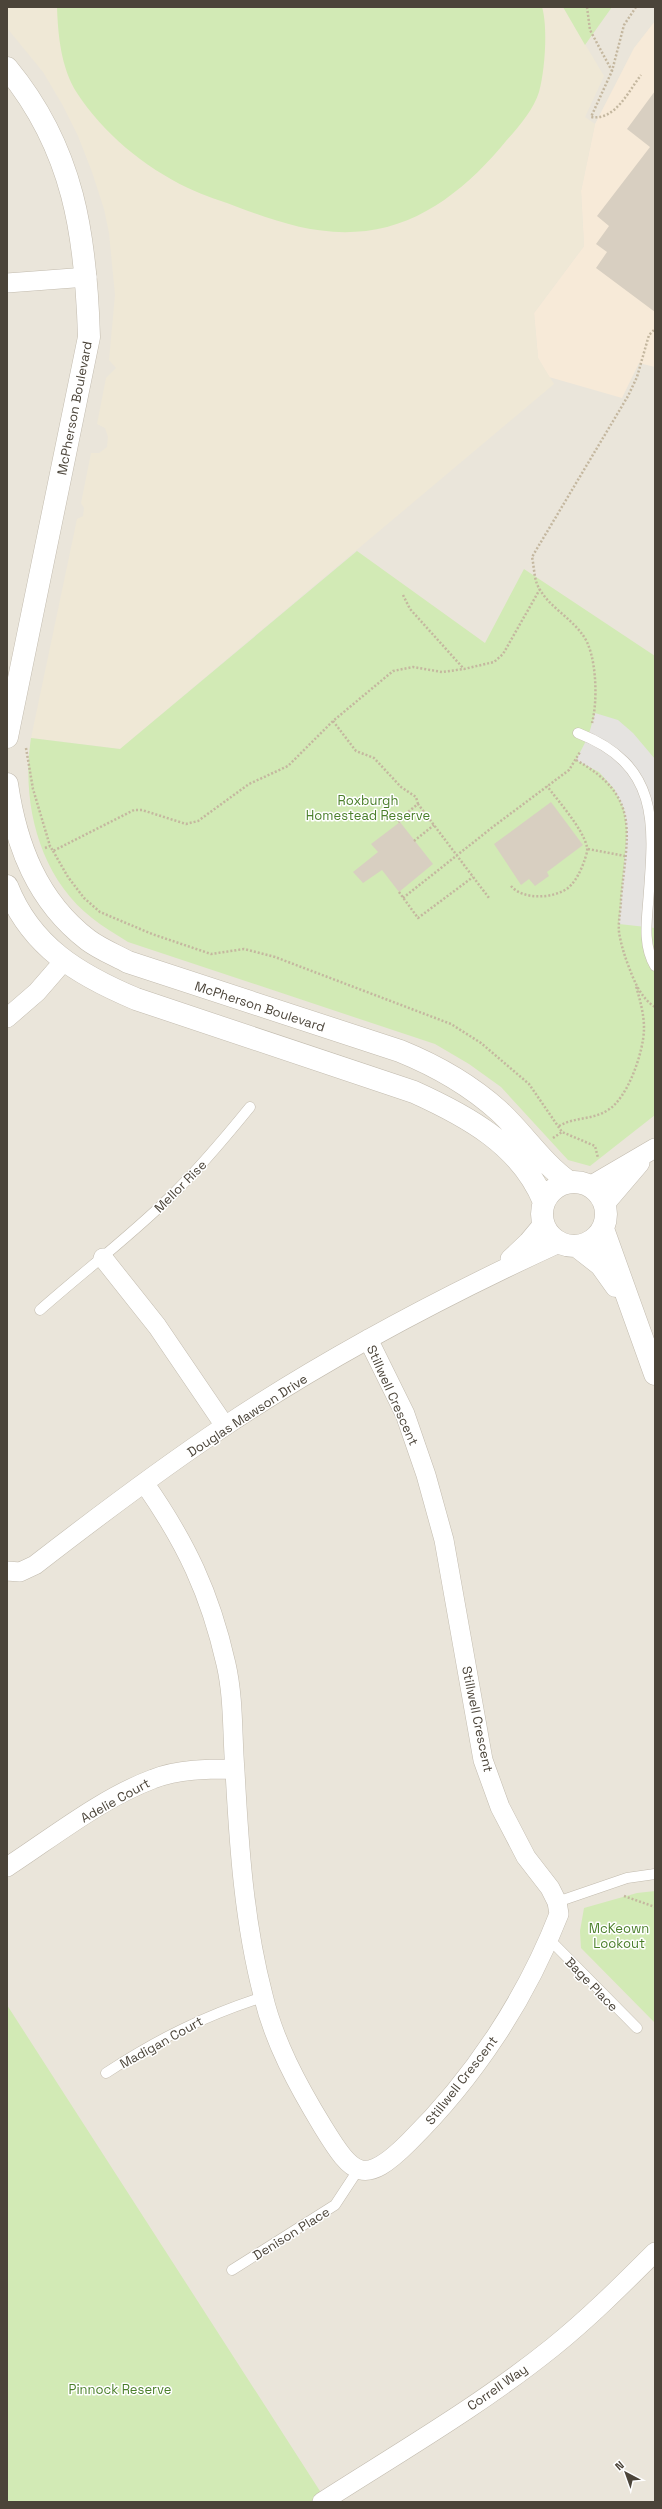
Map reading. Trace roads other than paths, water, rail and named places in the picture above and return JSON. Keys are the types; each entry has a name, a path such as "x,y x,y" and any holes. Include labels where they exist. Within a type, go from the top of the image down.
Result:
{"street":[{"name":"McPherson Boulevard","path":"7,68 40,115 64,166 80,223 87,277 89,337 7,737"},
{"path":"7,283 87,277"},
{"name":"McPherson Boulevard","path":"7,784 18,840 34,878 56,908 88,940 128,962 400,1051 435,1065 467,1085 499,1111 550,1169 569,1182"},
{"path":"7,886 12,899 35,932 63,962 99,984 136,999 414,1092 450,1108 483,1128 516,1157 536,1182 544,1202 543,1224 550,1236 601,1264 627,1301"},
{"path":"7,1018 37,992 63,962"},
{"path":"544,1202 550,1192 559,1185 569,1182 598,1182 651,1151"},
{"path":"605,1204 651,1151"},
{"path":"568,1245 596,1238 603,1229 607,1215 605,1204 599,1193 598,1182"},
{"name":"Douglas Mawson Drive","path":"497,1271 528,1242 543,1224"},
{"path":"603,1229 627,1301 655,1374"},
{"name":"Douglas Mawson Drive","path":"7,1571 20,1572 35,1565 117,1501 145,1484 225,1426 368,1339 497,1271 568,1245"},
{"path":"103,1258 157,1326 225,1426"},
{"name":"Stillwell Crescent","path":"358,2170 374,2171 391,2160 436,2115 483,2054 520,1998 559,1914 557,1902 550,1888 526,1857 500,1807 483,1760 444,1540 426,1475 405,1414 368,1339"},
{"path":"145,1484 174,1525 196,1569 215,1621 227,1668 233,1718 234,1768 250,1936 263,1997 279,2044 304,2096 342,2158 358,2170"},
{"name":"Adelie Court","path":"7,1867 113,1798 154,1778 199,1770 234,1768"},
{"name":"Correll Way","path":"322,2502 480,2401 553,2347 610,2296 655,2252"}],"lane":[{"path":"578,733 603,743 622,755 650,795 653,839 646,927 648,954 655,966"},
{"name":"Mellor Rise","path":"40,1310 103,1258 169,1198 209,1157 250,1108"},
{"path":"557,1902 602,1888 627,1878 655,1874"},
{"name":"Bage Place","path":"549,1938 636,2028"},
{"name":"Madigan Court","path":"106,2073 145,2048 186,2026 263,1997"},
{"name":"Denison Place","path":"232,2270 335,2205 358,2170"}],"park label":[{"name":"Roxburgh Homestead Reserve","path":"368,808"},
{"name":"McKeown Lookout","path":"619,1936"},
{"name":"Pinnock Reserve","path":"120,2389"}]}
